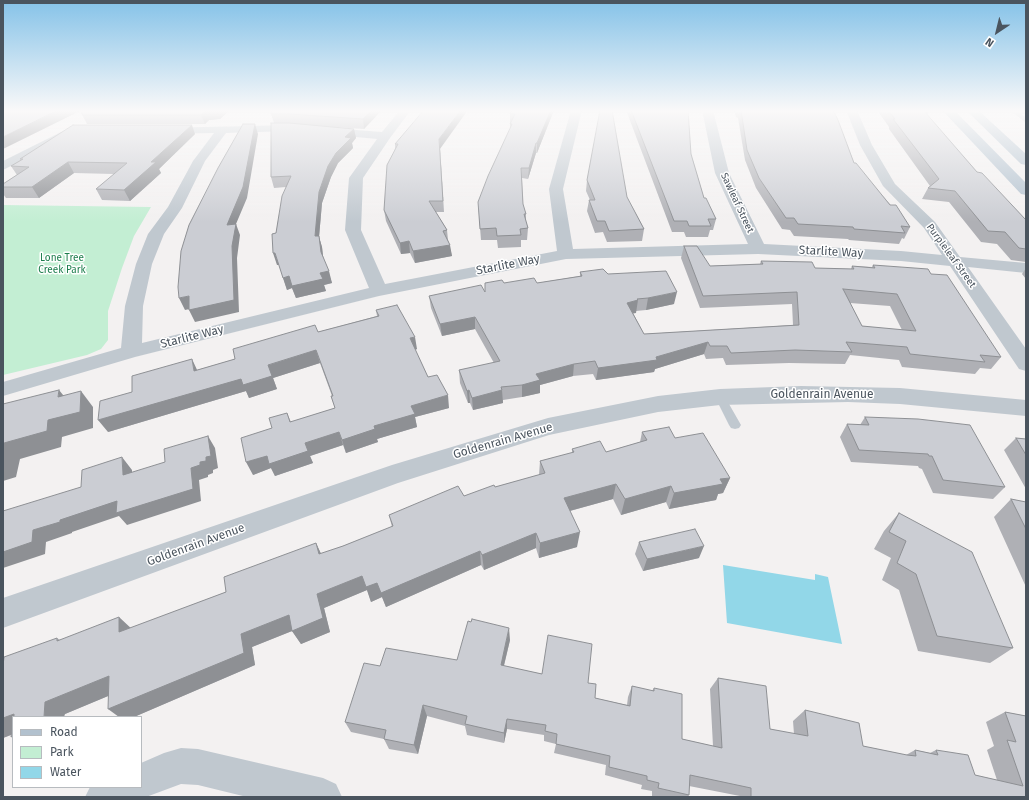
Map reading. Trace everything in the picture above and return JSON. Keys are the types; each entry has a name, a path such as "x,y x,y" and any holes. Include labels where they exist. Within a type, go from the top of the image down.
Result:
{"main road":[{"path":"983,147 1026,191"},
{"path":"1011,147 1026,161"}],"street":[{"path":"3,166 39,147"},
{"path":"131,352 134,306 144,264 156,234 175,208 199,161 209,147"},
{"path":"377,147 356,178 353,230 379,291"},
{"path":"566,254 556,189 567,147"},
{"name":"Sawleaf Street","path":"716,147 722,173 758,249"},
{"name":"Purpleleaf Street","path":"867,147 890,186 930,225 1026,364"},
{"name":"Starlite Way","path":"3,389 131,352 379,291 566,254 758,249 854,253 1026,268"},
{"name":"Goldenrain Avenue","path":"3,613 392,475 548,427 651,405 720,397 848,394 900,396 1026,408"},
{"path":"142,781 164,771 181,766 198,767 323,797"},
{"path":"104,797 124,788"}],"lane":[{"path":"720,397 735,425"}],"green space":[{"name":"Lone Tree Creek Park","path":"3,205 151,207 134,236 122,268 108,311 108,340 101,349 87,355 3,375"}],"water":[{"path":"723,565 815,580 815,574 828,577 842,644 727,623"}],"building":[{"path":"38,147 167,147 151,162 156,162 124,190 96,189 127,163 68,162 32,187 3,187 3,184 29,167 11,166 23,159 20,159"},
{"path":"230,147 251,147 243,187 227,225 236,224 232,246 234,300 189,310 189,296 179,298 178,287 181,251 189,225"},
{"path":"271,147 342,147 336,153 328,166 319,192 315,236 319,236 321,252 329,271 320,273 323,279 292,286 289,276 283,278 275,253 273,253 272,234 276,233 282,196 291,176 271,177"},
{"path":"396,147 440,147 443,201 429,201 447,230 443,231 450,245 413,251 409,241 400,243 384,210 387,165"},
{"path":"501,147 535,147 529,168 521,168 523,204 526,214 524,214 528,228 520,229 521,235 497,236 496,228 480,229 478,202"},
{"path":"593,147 618,147 627,197 644,229 609,231 605,221 597,221 589,200 595,200 587,180"},
{"path":"645,147 691,147 691,154 704,198 706,198 716,219 708,219 711,226 689,226 687,221 674,221"},
{"path":"747,147 848,147 854,163 856,163 890,205 896,205 910,227 901,226 905,233 854,229 853,227 798,224 794,218 786,218 759,178"},
{"path":"915,147 956,147 977,172 982,173 1026,220 1026,249 1019,248 1005,232 988,231 955,191 928,188 939,179"},
{"path":"684,246 697,246 710,266 763,264 761,261 812,262 815,268 854,269 852,266 875,268 873,265 928,269 931,274 947,275 1001,357 980,355 985,362 910,354 907,347 846,342 852,352 795,350 731,353 727,346 710,346 708,342 656,357 657,360 598,368 595,361 574,364 536,374 540,380 522,385 501,387 502,390 472,398 469,390 467,391 459,370 500,361 475,317 440,324 429,296 481,285 485,292 485,283 502,280 504,283 534,278 537,283 582,276 580,272 603,269 608,274 666,271 677,292 637,299 638,300 627,303 644,334 799,325 797,292 703,296","holes":["843,289 897,294 916,331 862,326"]},
{"path":"397,305 415,337 410,338 428,377 437,375 448,395 411,406 415,414 374,426 375,429 342,440 339,432 305,443 308,451 269,464 267,456 246,462 241,438 272,428 269,418 287,413 290,422 335,408 331,396 333,396 316,350 268,365 272,376 243,385 241,379 98,420 100,401 132,392 132,376 192,359 194,371 235,359 233,349 315,325 318,332 379,316 376,310"},
{"path":"59,390 58,397 81,391 80,412 48,420 47,431 4,443 3,449 3,404"},
{"path":"865,417 918,419 970,425 1005,487 943,480 932,456 929,456 928,454 859,450 847,424 869,425"},
{"path":"669,427 675,438 703,433 730,478 720,479 723,484 674,493 671,486 625,499 616,484 564,498 580,532 540,543 536,533 482,555 480,551 381,593 377,583 366,587 362,576 317,594 323,618 292,631 289,615 241,634 244,653 108,709 109,676 45,702 44,716 14,716 14,714 3,718 4,657 57,638 57,641 119,617 119,632 226,592 224,577 316,543 319,554 393,526 389,515 458,486 464,496 494,485 495,487 545,473 540,461 574,452 572,449 600,441 606,452 647,440 642,432"},
{"path":"208,436 211,456 206,457 206,461 200,462 200,465 191,468 193,489 116,513 117,501 60,520 60,522 33,530 32,542 3,552 3,511 81,487 82,470 122,457 123,475 165,462 164,449"},
{"path":"1016,438 1026,439 1026,455"},
{"path":"1011,499 1026,502 1026,529"},
{"path":"899,513 972,552 1013,648 937,636 916,574 897,563 906,541 889,532"},
{"path":"695,529 704,546 647,559 639,542"},
{"path":"472,619 509,628 501,665 542,674 548,635 592,644 588,683 596,684 595,698 630,706 632,686 654,691 654,688 682,694 682,739 722,748 718,678 766,686 770,729 808,736 805,710 859,723 863,746 916,756 915,750 938,755 936,750 968,755 975,775 1023,786 1007,740 1016,742 1005,712 1026,716 1026,797 751,797 751,788 690,775 689,795 658,788 659,783 647,780 647,776 609,767 610,756 556,744 557,734 545,731 546,725 507,719 504,733 465,724 467,716 423,705 414,745 384,739 386,730 345,722 364,663 380,666 386,648 457,660 468,621 471,622"}]}
